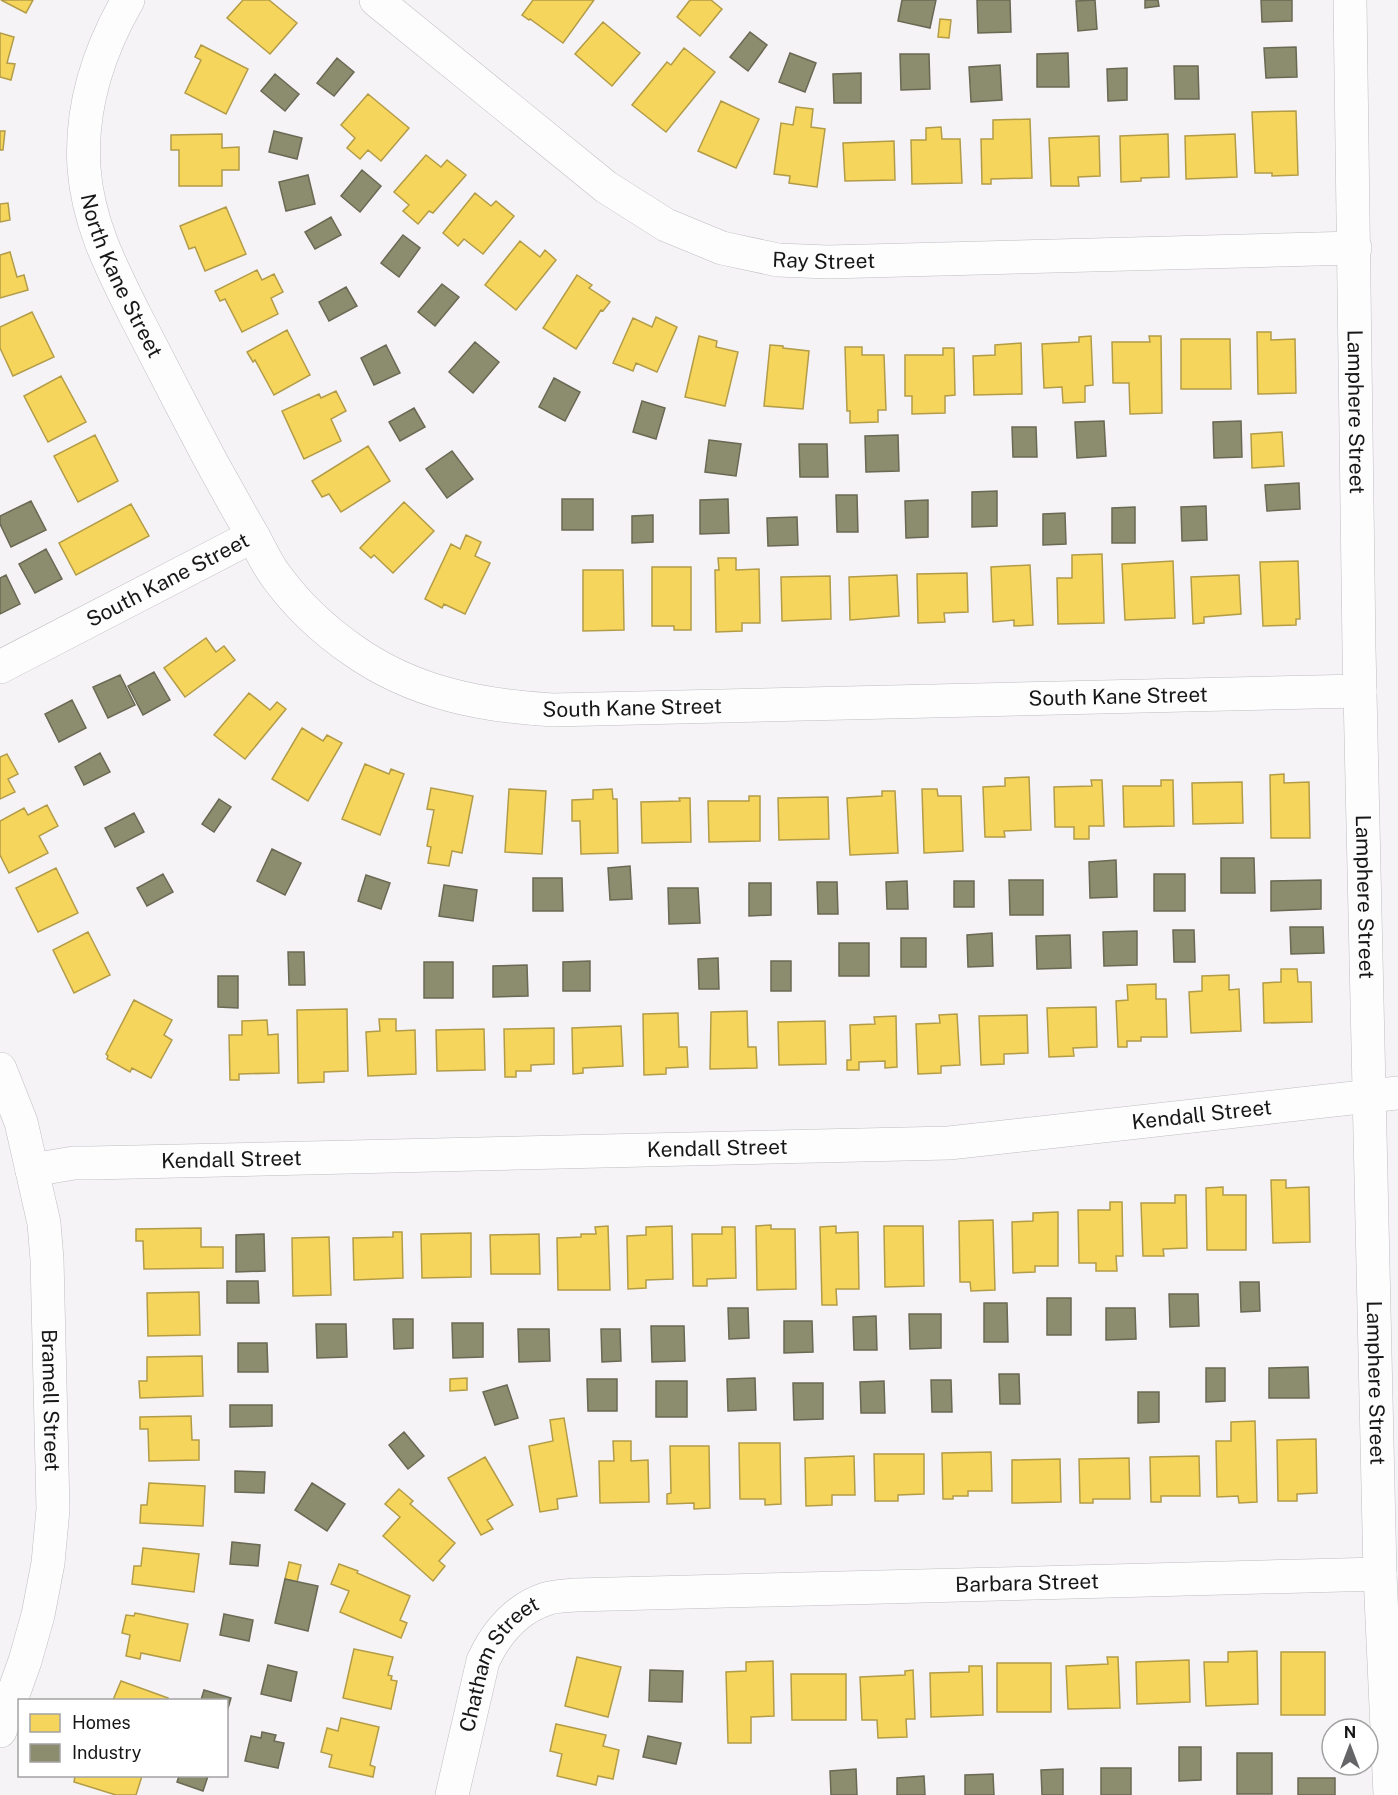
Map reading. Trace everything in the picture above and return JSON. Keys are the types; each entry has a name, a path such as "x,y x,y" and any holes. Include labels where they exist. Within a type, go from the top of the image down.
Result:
{"street":[{"name":"North Kane Street","path":"128,0 110,31 97,63 88,104 84,133 84,168 90,209 104,254 221,481 253,536"},
{"name":"Ray Street","path":"376,0 606,187 666,225 722,248 778,260 828,262 1355,248"},
{"name":"Lamphere Street","path":"1350,0 1360,691 1384,1094 1380,1574 1390,1795"},
{"name":"South Kane Street","path":"0,667 253,536 274,574 294,599 323,628 355,652 385,670 423,686 461,699 506,708 553,710 1360,691"},
{"name":"Bramell Street","path":"0,1069 21,1122 44,1223 47,1259 53,1509 48,1563 38,1615 0,1731"},
{"name":"Kendall Street","path":"32,1170 91,1162 949,1143 1384,1094"},
{"name":"Barbara Street","path":"674,1592 1380,1574"},
{"name":"Chatham Street","path":"452,1795 483,1660 500,1630 521,1611 547,1599 575,1595 674,1592"}],"building: Homes":[{"path":"1,0 33,0 26,13"},
{"path":"243,0 269,0 297,23 270,54 227,18"},
{"path":"533,0 594,0 563,43 522,15"},
{"path":"690,0 711,0 722,9 700,36 677,17"},
{"path":"940,19 951,20 949,38 938,37"},
{"path":"603,22 640,53 612,86 575,54"},
{"path":"0,33 14,37 7,63 15,64 11,80 0,77"},
{"path":"201,45 248,69 226,114 185,93 201,60 195,57"},
{"path":"684,48 715,72 666,132 632,105 667,62 671,65"},
{"path":"368,94 409,128 381,161 368,150 360,159 347,148 355,138 341,125"},
{"path":"721,101 759,119 736,168 698,151"},
{"path":"796,107 813,109 811,127 825,129 817,187 789,183 790,176 774,174 781,123 793,125"},
{"path":"1296,111 1298,175 1272,176 1272,173 1255,173 1252,112"},
{"path":"1030,119 1032,178 991,179 991,184 982,184 981,139 993,139 993,120"},
{"path":"941,127 942,139 960,139 962,183 912,184 911,140 926,140 926,128"},
{"path":"0,131 5,131 3,150 0,150"},
{"path":"222,134 222,148 239,147 239,170 222,170 222,186 179,186 179,150 171,150 171,135"},
{"path":"1168,134 1169,177 1141,178 1141,181 1121,182 1120,136"},
{"path":"1235,134 1237,177 1186,179 1185,136"},
{"path":"1099,136 1100,176 1078,177 1079,186 1051,186 1049,138"},
{"path":"894,141 895,180 845,181 843,143"},
{"path":"426,155 441,167 447,160 466,175 433,213 429,211 418,224 403,211 409,205 394,192"},
{"path":"475,193 491,206 496,201 514,216 483,254 464,239 458,246 443,233"},
{"path":"8,203 10,220 0,222 0,204"},
{"path":"226,207 246,254 205,271 195,247 189,249 180,226"},
{"path":"520,241 540,257 545,250 556,260 516,310 485,285"},
{"path":"10,252 17,277 24,275 28,290 0,298 0,255"},
{"path":"257,270 262,280 274,274 283,292 271,298 278,314 242,332 225,299 220,301 215,291"},
{"path":"577,275 592,285 589,288 610,302 603,311 601,310 576,349 543,328"},
{"path":"32,312 54,357 13,376 0,348 0,327"},
{"path":"656,317 677,327 657,372 636,363 633,371 613,363 633,318 652,327"},
{"path":"287,330 310,375 274,395 255,360 253,362 247,352"},
{"path":"1257,332 1271,332 1271,340 1295,339 1296,393 1258,394"},
{"path":"699,336 717,341 716,347 738,352 725,406 685,397"},
{"path":"1091,336 1093,385 1085,386 1085,402 1063,403 1062,387 1044,388 1042,344 1079,342 1079,337"},
{"path":"1149,336 1161,336 1162,413 1130,414 1129,383 1113,383 1112,342 1150,342"},
{"path":"1181,339 1230,339 1231,389 1181,389"},
{"path":"1021,343 1022,394 974,395 973,356 995,355 995,345"},
{"path":"770,345 809,351 803,409 764,406"},
{"path":"845,347 862,347 862,355 884,355 886,410 878,410 878,422 850,423 850,411 847,411"},
{"path":"943,348 954,348 955,395 945,396 945,413 912,414 912,396 905,396 905,355 943,355"},
{"path":"61,376 86,422 48,442 24,396"},
{"path":"336,391 346,411 331,419 341,441 304,459 282,411 319,394 321,398"},
{"path":"1282,432 1284,466 1252,468 1251,434"},
{"path":"95,435 118,481 78,502 54,456"},
{"path":"368,446 390,481 341,512 329,494 322,497 312,481"},
{"path":"404,502 434,531 393,573 374,555 371,558 360,548"},
{"path":"131,504 149,536 76,575 59,543"},
{"path":"466,535 481,542 475,556 490,563 465,614 444,604 442,608 425,599 451,544 460,549"},
{"path":"1102,554 1104,623 1058,624 1057,578 1072,578 1072,555"},
{"path":"718,558 736,558 736,570 759,569 760,623 742,623 742,631 716,632 715,570 719,570"},
{"path":"1173,561 1175,618 1125,620 1122,564"},
{"path":"1298,561 1300,619 1296,619 1296,625 1263,626 1260,562"},
{"path":"1030,565 1033,625 1014,626 1014,620 993,622 991,567"},
{"path":"652,567 691,567 691,630 674,630 674,626 652,626"},
{"path":"583,570 623,570 624,630 583,631"},
{"path":"967,573 968,612 944,613 945,622 918,623 917,574"},
{"path":"897,575 899,616 850,620 849,577"},
{"path":"1239,575 1241,614 1204,617 1204,623 1193,624 1191,577"},
{"path":"830,576 831,619 782,621 781,577"},
{"path":"206,638 216,652 224,646 235,660 185,697 164,668"},
{"path":"249,693 270,710 277,702 286,709 245,759 214,735"},
{"path":"302,728 323,741 327,735 342,743 308,801 272,779"},
{"path":"7,754 18,774 8,779 15,792 0,799 0,757"},
{"path":"365,764 389,774 391,769 404,774 380,835 342,819"},
{"path":"1284,774 1284,783 1309,782 1310,838 1271,838 1270,775"},
{"path":"1029,777 1031,830 1004,831 1005,837 985,837 983,787 1005,786 1005,778"},
{"path":"1091,780 1102,780 1104,826 1089,826 1089,839 1074,839 1074,827 1055,827 1054,787 1092,786"},
{"path":"1161,780 1173,780 1174,826 1124,827 1123,786 1161,786"},
{"path":"1242,782 1243,823 1193,824 1192,783"},
{"path":"431,788 473,796 462,853 452,851 449,866 428,863 431,847 427,846 434,810 427,809"},
{"path":"509,789 546,791 542,854 505,852"},
{"path":"612,789 613,799 617,799 618,853 581,854 580,821 572,821 572,800 593,799 593,790"},
{"path":"922,789 937,789 938,796 961,796 963,851 924,853"},
{"path":"882,791 895,791 898,853 850,855 847,798 882,796"},
{"path":"749,796 760,796 760,841 709,842 708,801 749,801"},
{"path":"828,797 829,839 779,840 778,798"},
{"path":"679,798 690,798 691,842 642,843 641,802 680,801"},
{"path":"47,805 58,826 39,836 48,853 9,873 0,855 0,821 24,808 28,815"},
{"path":"56,868 78,913 38,932 16,888"},
{"path":"88,932 110,975 74,993 53,950"},
{"path":"1281,969 1297,969 1298,982 1311,982 1312,1022 1264,1023 1263,983 1281,982"},
{"path":"1229,975 1229,990 1239,989 1241,1031 1191,1033 1189,992 1202,991 1202,976"},
{"path":"1156,984 1156,999 1166,999 1167,1037 1141,1037 1141,1041 1127,1041 1127,1047 1118,1047 1116,1001 1128,1000 1127,985"},
{"path":"134,1000 172,1020 164,1035 172,1040 151,1078 132,1068 130,1072 107,1059 106,1054"},
{"path":"1096,1007 1097,1047 1073,1048 1074,1056 1049,1057 1047,1008"},
{"path":"347,1009 348,1071 324,1072 324,1082 298,1083 297,1010"},
{"path":"747,1011 748,1047 756,1047 757,1068 710,1069 711,1012"},
{"path":"678,1013 679,1047 687,1047 688,1067 666,1068 666,1074 644,1075 643,1014"},
{"path":"957,1014 960,1065 941,1066 941,1073 918,1074 916,1024 940,1023 939,1015"},
{"path":"1027,1015 1028,1053 1004,1054 1004,1064 981,1065 979,1016"},
{"path":"896,1016 897,1067 885,1068 885,1061 859,1062 859,1070 847,1070 847,1060 851,1060 850,1025 875,1024 874,1017"},
{"path":"379,1019 396,1019 396,1031 415,1030 416,1074 368,1076 366,1032 380,1031"},
{"path":"267,1020 268,1035 278,1034 279,1073 239,1074 239,1080 230,1080 229,1035 242,1035 242,1021"},
{"path":"825,1021 826,1064 779,1065 778,1022"},
{"path":"621,1026 623,1066 583,1068 583,1073 573,1074 572,1028"},
{"path":"554,1028 554,1064 531,1065 531,1071 516,1071 516,1077 505,1077 504,1029"},
{"path":"484,1029 485,1070 437,1071 436,1030"},
{"path":"1271,1180 1286,1180 1286,1188 1309,1187 1310,1242 1273,1243"},
{"path":"1223,1187 1223,1195 1246,1195 1246,1250 1207,1250 1206,1188"},
{"path":"1175,1195 1186,1195 1187,1248 1163,1249 1164,1256 1143,1256 1141,1203 1175,1203"},
{"path":"1110,1202 1122,1202 1123,1256 1116,1256 1117,1271 1096,1271 1096,1263 1079,1263 1078,1210 1110,1210"},
{"path":"1058,1212 1058,1266 1035,1266 1035,1272 1013,1273 1012,1222 1033,1221 1033,1213"},
{"path":"993,1220 995,1290 971,1291 970,1282 960,1282 959,1221"},
{"path":"771,1225 771,1229 795,1229 796,1289 757,1290 756,1226"},
{"path":"608,1226 610,1290 558,1290 557,1238 596,1234 595,1227"},
{"path":"672,1226 673,1279 646,1280 646,1288 628,1289 627,1236 646,1235 646,1227"},
{"path":"836,1226 836,1233 858,1232 859,1289 836,1289 837,1305 822,1305 820,1227"},
{"path":"884,1226 923,1226 924,1286 885,1287"},
{"path":"722,1227 735,1227 736,1278 707,1279 707,1286 693,1286 692,1234 722,1234"},
{"path":"201,1228 201,1247 223,1247 223,1268 144,1269 143,1241 136,1241 136,1229"},
{"path":"393,1232 402,1232 403,1278 354,1280 353,1238 393,1237"},
{"path":"471,1233 471,1277 422,1278 421,1234"},
{"path":"539,1234 540,1274 491,1274 490,1235"},
{"path":"329,1237 331,1295 293,1296 292,1238"},
{"path":"199,1292 200,1335 148,1336 147,1293"},
{"path":"202,1356 203,1396 140,1398 139,1381 147,1381 147,1357"},
{"path":"467,1378 467,1390 450,1391 450,1379"},
{"path":"191,1416 192,1440 199,1440 199,1460 149,1461 148,1429 140,1429 140,1417"},
{"path":"564,1418 577,1496 557,1499 558,1509 540,1512 529,1446 553,1441 550,1420"},
{"path":"1255,1421 1257,1502 1239,1503 1238,1496 1217,1497 1216,1441 1231,1441 1231,1422"},
{"path":"1316,1439 1317,1493 1297,1494 1297,1501 1278,1501 1277,1440"},
{"path":"613,1441 631,1441 631,1461 648,1460 649,1502 600,1503 599,1461 614,1461"},
{"path":"739,1443 780,1443 781,1504 765,1505 765,1499 740,1499"},
{"path":"670,1446 709,1446 710,1508 694,1509 694,1503 667,1504 667,1494 671,1493"},
{"path":"991,1452 992,1491 968,1491 968,1496 943,1499 942,1453"},
{"path":"874,1454 924,1454 924,1494 898,1495 898,1501 875,1501"},
{"path":"854,1456 855,1495 832,1495 832,1505 806,1506 805,1458"},
{"path":"1199,1456 1200,1496 1161,1496 1161,1502 1151,1502 1150,1457"},
{"path":"485,1457 513,1505 487,1520 493,1529 481,1535 448,1478"},
{"path":"1129,1458 1130,1499 1093,1499 1093,1503 1080,1503 1079,1459"},
{"path":"1060,1459 1061,1502 1012,1503 1012,1460"},
{"path":"149,1483 205,1486 203,1526 140,1523 141,1505 147,1505"},
{"path":"399,1489 413,1501 410,1504 455,1543 439,1561 445,1566 433,1581 383,1536 400,1517 385,1504"},
{"path":"143,1548 199,1554 194,1592 132,1584 134,1566 141,1566"},
{"path":"289,1562 301,1565 297,1582 285,1579"},
{"path":"339,1564 410,1596 400,1620 407,1623 401,1638 340,1612 349,1591 331,1584"},
{"path":"135,1613 188,1624 180,1661 141,1653 140,1659 126,1656 130,1635 122,1633 126,1615 134,1616"},
{"path":"354,1649 393,1657 388,1675 392,1676 391,1680 397,1681 391,1709 343,1698"},
{"path":"1257,1651 1258,1704 1206,1706 1204,1662 1228,1662 1228,1652"},
{"path":"1281,1652 1325,1652 1325,1715 1281,1715"},
{"path":"577,1657 621,1667 608,1717 565,1706"},
{"path":"1107,1657 1118,1657 1120,1708 1068,1709 1066,1666 1108,1664"},
{"path":"1189,1660 1190,1702 1137,1704 1136,1662"},
{"path":"773,1661 774,1716 751,1717 751,1743 728,1743 726,1672 746,1671 746,1662"},
{"path":"997,1663 1051,1663 1051,1712 997,1712"},
{"path":"969,1666 982,1666 983,1715 931,1717 930,1673 969,1672"},
{"path":"913,1670 915,1719 906,1719 907,1737 878,1738 877,1720 862,1720 860,1677 905,1675 905,1671"},
{"path":"791,1674 846,1674 846,1720 792,1720"},
{"path":"121,1681 168,1698 168,1699 113,1699"},
{"path":"341,1718 379,1727 370,1765 375,1767 373,1777 329,1767 332,1755 321,1752 327,1728 338,1731"},
{"path":"556,1724 606,1735 603,1746 619,1750 613,1779 598,1776 596,1785 557,1776 562,1754 550,1751"},
{"path":"75,1777 142,1777 136,1795 116,1795 74,1782"}],"building: Industry":[{"path":"902,0 936,0 930,28 898,21"},
{"path":"977,0 1010,0 1011,32 978,33"},
{"path":"1095,0 1097,29 1078,31 1076,1"},
{"path":"1145,0 1158,0 1159,6 1145,8"},
{"path":"1261,0 1292,0 1292,21 1262,22"},
{"path":"750,32 767,45 748,71 730,57"},
{"path":"1296,47 1297,77 1266,78 1264,48"},
{"path":"790,53 816,63 805,92 779,82"},
{"path":"1068,53 1069,87 1037,87 1037,54"},
{"path":"900,54 929,54 930,89 901,90"},
{"path":"337,58 354,72 334,96 317,83"},
{"path":"1000,65 1002,100 971,102 969,67"},
{"path":"1174,66 1198,66 1199,99 1175,99"},
{"path":"1127,68 1127,100 1108,101 1107,69"},
{"path":"861,73 861,103 834,103 833,74"},
{"path":"275,74 299,94 285,111 261,91"},
{"path":"274,131 302,138 297,159 269,152"},
{"path":"362,170 381,186 360,212 341,196"},
{"path":"308,175 315,204 286,211 279,182"},
{"path":"331,217 341,235 315,249 305,232"},
{"path":"403,235 420,248 399,277 381,263"},
{"path":"442,284 459,297 435,326 418,312"},
{"path":"346,287 357,306 329,321 319,302"},
{"path":"475,342 499,362 473,393 449,372"},
{"path":"386,345 400,373 374,385 361,358"},
{"path":"554,378 580,392 565,421 539,407"},
{"path":"642,401 665,408 656,439 633,432"},
{"path":"414,408 425,427 400,441 389,422"},
{"path":"1104,421 1106,456 1077,458 1075,422"},
{"path":"1241,421 1242,457 1214,458 1213,422"},
{"path":"1012,427 1036,427 1037,457 1013,457"},
{"path":"898,435 899,471 866,472 865,436"},
{"path":"709,440 741,444 736,476 705,472"},
{"path":"799,444 827,444 828,477 800,477"},
{"path":"452,451 473,479 447,498 426,469"},
{"path":"1299,483 1300,509 1267,511 1265,485"},
{"path":"997,491 997,526 972,527 972,492"},
{"path":"836,495 857,495 858,532 837,532"},
{"path":"562,499 593,499 593,530 562,530"},
{"path":"728,499 729,533 700,534 700,500"},
{"path":"928,500 928,537 906,538 905,501"},
{"path":"31,501 46,530 11,547 0,524 0,516"},
{"path":"1206,506 1207,540 1182,541 1181,507"},
{"path":"1135,507 1135,543 1112,543 1112,508"},
{"path":"1065,513 1066,544 1043,545 1043,514"},
{"path":"653,515 653,542 632,543 632,516"},
{"path":"797,517 798,545 768,546 767,518"},
{"path":"46,549 62,579 35,593 19,564"},
{"path":"6,575 20,604 0,614 0,578"},
{"path":"154,672 170,700 143,715 128,686"},
{"path":"120,675 135,705 108,718 93,687"},
{"path":"72,700 86,728 59,742 45,714"},
{"path":"100,753 110,772 84,785 75,767"},
{"path":"219,799 231,807 214,832 202,824"},
{"path":"134,813 144,832 115,847 105,828"},
{"path":"272,849 301,863 285,895 257,881"},
{"path":"1221,858 1254,858 1255,893 1221,893"},
{"path":"1116,860 1117,897 1090,898 1089,862"},
{"path":"630,866 632,899 610,900 608,868"},
{"path":"163,874 173,892 147,906 137,888"},
{"path":"1154,874 1185,874 1185,911 1154,911"},
{"path":"366,875 390,883 381,909 358,901"},
{"path":"533,878 562,878 563,911 533,911"},
{"path":"1009,880 1043,880 1043,915 1010,915"},
{"path":"1321,880 1321,909 1271,911 1271,881"},
{"path":"907,881 908,909 887,909 886,882"},
{"path":"954,881 974,881 974,907 954,907"},
{"path":"817,882 837,882 838,914 818,914"},
{"path":"749,883 771,883 771,915 749,916"},
{"path":"444,885 477,890 473,921 439,916"},
{"path":"668,888 698,888 700,923 669,924"},
{"path":"1290,927 1323,927 1324,953 1291,954"},
{"path":"1173,930 1194,930 1195,962 1174,962"},
{"path":"1137,931 1137,965 1104,966 1103,932"},
{"path":"992,933 993,966 968,967 967,935"},
{"path":"1070,935 1071,968 1037,969 1036,936"},
{"path":"901,938 926,938 926,967 901,967"},
{"path":"839,943 869,943 869,976 839,976"},
{"path":"288,952 304,952 305,985 289,985"},
{"path":"718,958 719,989 699,989 698,959"},
{"path":"590,961 590,991 563,991 563,962"},
{"path":"771,961 791,961 791,991 771,991"},
{"path":"424,962 453,962 453,998 424,998"},
{"path":"527,965 528,996 493,997 493,966"},
{"path":"218,976 238,976 238,1008 218,1007"},
{"path":"264,1234 265,1271 236,1272 236,1235"},
{"path":"227,1281 258,1281 259,1303 227,1303"},
{"path":"1240,1282 1259,1282 1260,1311 1241,1312"},
{"path":"1169,1294 1198,1294 1199,1326 1170,1327"},
{"path":"1047,1298 1071,1298 1071,1335 1047,1335"},
{"path":"984,1303 1007,1303 1008,1342 984,1342"},
{"path":"728,1308 748,1308 749,1338 729,1339"},
{"path":"1106,1308 1135,1308 1136,1339 1106,1340"},
{"path":"909,1314 941,1314 941,1348 910,1349"},
{"path":"876,1316 877,1350 854,1350 853,1317"},
{"path":"393,1319 413,1319 413,1348 394,1349"},
{"path":"784,1321 812,1321 813,1352 784,1353"},
{"path":"452,1323 483,1323 483,1357 453,1358"},
{"path":"316,1324 346,1324 347,1357 317,1358"},
{"path":"651,1326 684,1326 685,1361 652,1362"},
{"path":"518,1329 549,1329 550,1361 519,1362"},
{"path":"601,1329 620,1329 621,1361 602,1362"},
{"path":"238,1343 267,1343 268,1372 238,1372"},
{"path":"1308,1367 1309,1398 1269,1398 1269,1368"},
{"path":"1206,1368 1225,1368 1225,1401 1206,1402"},
{"path":"999,1374 1019,1374 1020,1404 1000,1404"},
{"path":"755,1378 756,1410 728,1411 727,1379"},
{"path":"587,1379 617,1379 617,1411 588,1411"},
{"path":"931,1380 951,1380 952,1412 932,1412"},
{"path":"656,1381 687,1381 687,1417 656,1417"},
{"path":"884,1381 885,1413 861,1413 860,1382"},
{"path":"793,1383 823,1383 823,1419 794,1420"},
{"path":"507,1385 518,1418 495,1425 483,1392"},
{"path":"1138,1392 1159,1392 1159,1422 1138,1423"},
{"path":"230,1405 272,1405 272,1426 230,1427"},
{"path":"404,1432 424,1456 408,1469 389,1445"},
{"path":"235,1471 265,1472 264,1493 235,1492"},
{"path":"312,1483 345,1504 327,1531 295,1510"},
{"path":"232,1542 260,1545 258,1566 230,1564"},
{"path":"285,1579 318,1586 308,1631 275,1623"},
{"path":"224,1614 253,1620 249,1641 220,1635"},
{"path":"268,1665 297,1672 291,1701 261,1694"},
{"path":"650,1670 683,1671 682,1702 649,1701"},
{"path":"204,1690 231,1698 228,1708 228,1699 201,1699"},
{"path":"262,1732 276,1735 274,1741 284,1743 278,1768 245,1761 251,1736 261,1738"},
{"path":"648,1736 681,1743 676,1764 643,1757"},
{"path":"1179,1747 1201,1747 1201,1780 1179,1781"},
{"path":"1237,1753 1272,1753 1272,1794 1237,1794"},
{"path":"1101,1768 1131,1768 1131,1795 1101,1795"},
{"path":"856,1769 857,1795 831,1795 830,1771"},
{"path":"1063,1769 1063,1795 1042,1795 1041,1770"},
{"path":"993,1774 994,1795 965,1795 965,1775"},
{"path":"924,1776 925,1795 897,1795 897,1778"},
{"path":"179,1777 208,1777 203,1791 177,1782"},
{"path":"1298,1778 1335,1778 1335,1795 1298,1795"}]}
